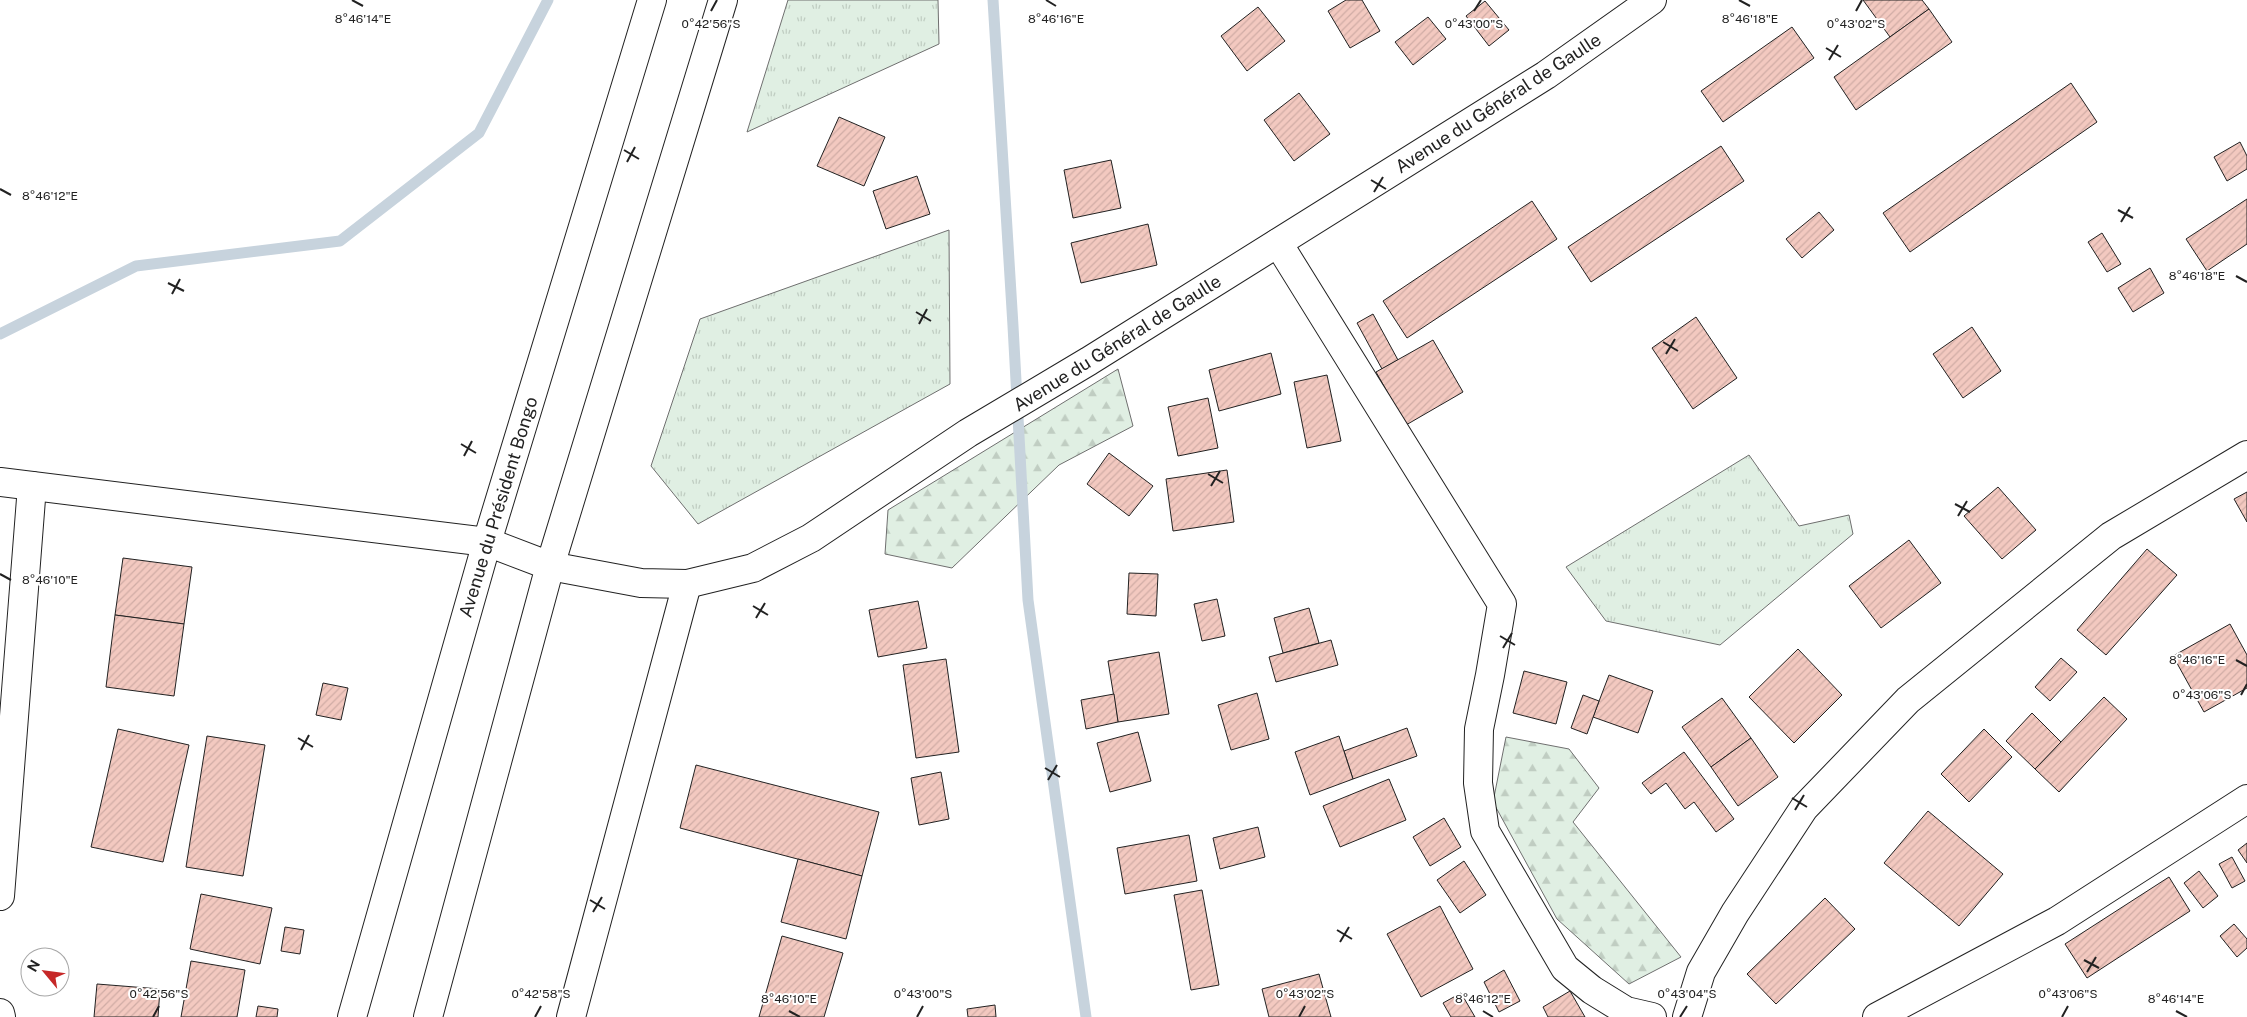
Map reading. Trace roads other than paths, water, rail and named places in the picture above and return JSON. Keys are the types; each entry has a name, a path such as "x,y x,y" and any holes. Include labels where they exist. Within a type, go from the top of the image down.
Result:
{"street":[{"name":"Avenue du Président Bongo","path":"352,1017 487,542 652,0"},
{"path":"428,1017 550,566 723,0"},
{"name":"Avenue du Général de Gaulle","path":"0,482 487,542 550,566 641,583 687,584 753,568 812,538 968,433 1089,361 1546,75 1652,0"},
{"path":"1278,242 1502,604 1479,729 1478,783 1485,831 1565,968 1592,990 1626,1011 1652,1017"},
{"path":"1688,1017 1701,972 1735,913 1804,808 1908,700 2111,536 2247,455"},
{"path":"0,896 32,486"},
{"path":"570,1017 687,584"},
{"path":"1877,1017 2057,920 2247,799"}],"waterway":[{"path":"0,334 136,266 340,241 479,133 548,0"},
{"path":"993,0 1028,600 1086,1017"}]}
